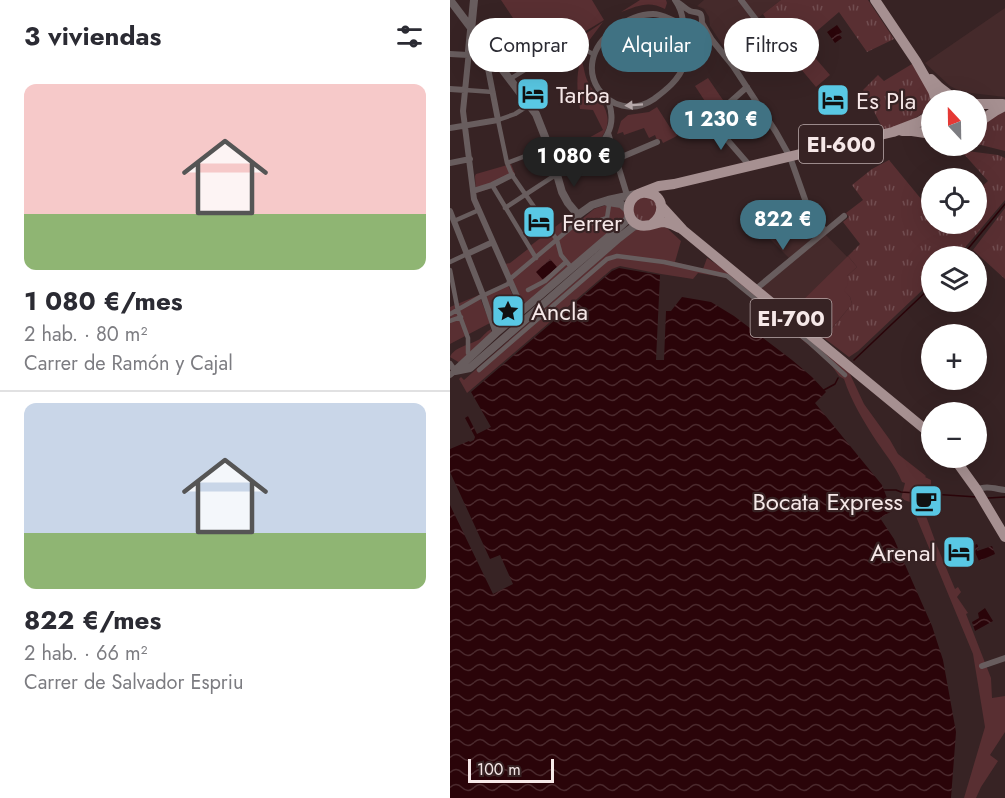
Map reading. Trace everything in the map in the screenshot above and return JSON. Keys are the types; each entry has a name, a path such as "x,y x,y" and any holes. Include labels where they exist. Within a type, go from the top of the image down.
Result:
{"main road":[{"path":"875,0 916,61 932,90"},
{"path":"916,61 943,90"},
{"path":"987,104 1005,105"},
{"path":"987,116 1005,105"},
{"name":"EI-600","path":"640,194 659,186 893,132 921,121"},
{"name":"EI-600","path":"893,132 921,132"},
{"path":"660,204 664,190 674,184"},
{"path":"640,194 652,194 660,204 662,211 660,216 652,224 646,226 639,225 632,219 629,212 631,201 640,194"},
{"name":"EI-700","path":"660,204 683,230 921,426"},
{"name":"EI-700","path":"652,224 664,222 683,230"},
{"path":"961,468 1005,537"}],"street":[{"path":"450,0 468,24"},
{"path":"472,18 474,0"},
{"path":"741,0 755,18"},
{"path":"676,1 690,11 697,11 701,18"},
{"path":"676,1 682,18"},
{"path":"685,18 686,13 690,11"},
{"path":"633,18 652,14 670,18"},
{"path":"712,40 724,55"},
{"path":"601,41 591,61 592,75 600,91 618,104 630,107 650,102 665,92 681,72"},
{"path":"510,79 567,44 594,54"},
{"path":"450,54 468,53"},
{"path":"468,62 463,111 472,191 525,314"},
{"path":"489,72 507,162 512,175 557,240 561,255 571,267"},
{"path":"504,72 536,114 565,199 578,215"},
{"path":"737,72 790,157 807,205 825,231"},
{"path":"747,87 710,120 751,166"},
{"path":"450,88 493,92"},
{"path":"505,208 588,156 608,133 611,111 607,98"},
{"path":"450,128 498,120 515,114 529,105"},
{"path":"608,133 627,195"},
{"path":"616,159 657,142"},
{"path":"507,162 549,147"},
{"path":"450,163 470,159"},
{"path":"472,191 492,185 512,175"},
{"path":"492,185 536,258"},
{"path":"450,314 508,284 510,279 573,226 578,215 592,205 627,195 640,194"},
{"path":"452,370 470,368 627,220 629,212 624,206 619,203 600,203"},
{"path":"609,205 607,218 614,231"},
{"path":"454,221 479,210"},
{"path":"450,211 496,333 504,337"},
{"path":"756,289 844,216"},
{"path":"573,226 580,227 607,218"},
{"path":"452,370 619,237 639,225"},
{"path":"450,262 493,242"},
{"path":"479,370 607,259 617,256 664,262 727,276 810,343 845,375"},
{"path":"528,290 545,281 566,262"},
{"path":"450,270 458,311 468,338 469,355"},
{"path":"450,321 461,317"},
{"path":"980,495 980,488 1005,490"},
{"path":"982,666 1005,658"}],"shaded area":[{"path":"704,0 781,0 758,18 724,18 724,47 712,29 712,18 709,18 704,9 697,6"},
{"path":"1005,8 1005,97 987,95 987,90 956,89 925,63"},
{"path":"804,205 822,231 857,267 847,276 848,285 844,290 852,304 816,345 756,285 789,258 764,233"}],"green space":[{"path":"501,0 592,0 603,18 601,22 589,29 589,18 513,18"},
{"path":"640,0 666,0 667,3 665,9 648,4 621,12"},
{"path":"781,0 868,0 894,39 867,52 839,12 819,29 819,18 766,18 763,14"},
{"path":"601,23 589,41 589,32"},
{"path":"819,62 830,75 816,87 803,72 819,72"},
{"path":"912,64 928,90 921,90 921,114 884,131 863,90 878,75 884,81"},
{"path":"585,72 588,82 606,111 608,123 597,143 572,162 568,150 573,148 575,151 581,148 585,140 603,130 593,110 580,109 578,73"},
{"path":"708,78 725,103 712,112 695,86"},
{"path":"657,107 671,129 694,111 698,118 681,128 683,131 675,137 663,143 661,139 657,140 655,135 649,138 644,128 624,135 623,132 617,134 621,121 628,115 649,112"},
{"path":"1005,112 1005,151 987,146 987,121"},
{"path":"987,154 1005,158 1005,200 987,221 987,168 976,168 966,156 987,156"},
{"path":"889,160 921,199 921,234 976,234 966,246 921,246 921,291 849,357 824,338 852,304 850,297 843,290 847,276 857,267 848,256 860,244 843,222 849,217 846,213 863,200 852,185 872,169"},
{"path":"511,164 515,174 495,187 476,193 476,174"},
{"path":"645,197 650,198 656,204 656,214 650,220 645,221 640,220 634,214 633,209 634,204 640,198"},
{"path":"606,205 617,205 624,208 625,218 527,304 522,301 505,264 510,263 572,214 572,221 581,220 594,209"},
{"path":"1005,208 1005,279 987,263 987,246 976,246"},
{"path":"658,226 667,228 681,241 675,262 703,269 707,258 727,271 849,372 864,404 898,454 931,480 931,485 914,485 913,497 919,497 955,589 958,587 961,592 957,597 968,613 966,614 991,678 992,698 1005,696 1005,732 990,755 998,761 976,798 964,798 985,727 973,654 910,502 901,499 905,483 902,482 863,419 844,379 830,363 728,278 698,273 693,279 620,266 612,269 467,393 459,379 461,377 464,380 633,230"},
{"path":"848,256 857,267 847,276 848,285 844,290 852,304 826,335 794,309"},
{"path":"508,285 519,309 496,329 485,296"},
{"path":"479,295 490,323 450,344 450,307"},
{"path":"491,329 492,334 460,363 450,357 455,351 480,339"}],"water":[{"path":"837,25 842,32 839,34 842,38 835,43 827,32"},
{"path":"550,259 557,267 543,280 536,272"},
{"path":"619,268 660,275 656,360 664,360 666,311 671,311 682,297 711,302 734,316 792,360 826,392 815,403 882,485 892,511 880,518 894,539 932,626 943,660 956,732 951,798 450,798 450,505 493,594 513,584 500,555 490,559 450,472 450,449 474,440 475,437 465,418 468,416 477,434 491,427 471,392 612,271"},
{"path":"977,544 979,548 977,551 992,546 995,554 979,561 972,546"},
{"path":"985,608 993,621 975,631 972,622 979,618 978,613"}],"waterway":[{"path":"970,246 1005,204"},
{"path":"854,360 921,296"},
{"path":"824,390 835,384 838,378"},
{"path":"884,490 977,497"},
{"path":"988,498 1005,497"}],"place":[{"name":"Tarba","path":"533,94"},
{"name":"Es Pla","path":"833,100"},
{"name":"Ferrer","path":"539,222"},
{"name":"Ancla","path":"508,311"},
{"name":"Bocata Express","path":"926,501"},
{"name":"Arenal","path":"959,552"}]}
